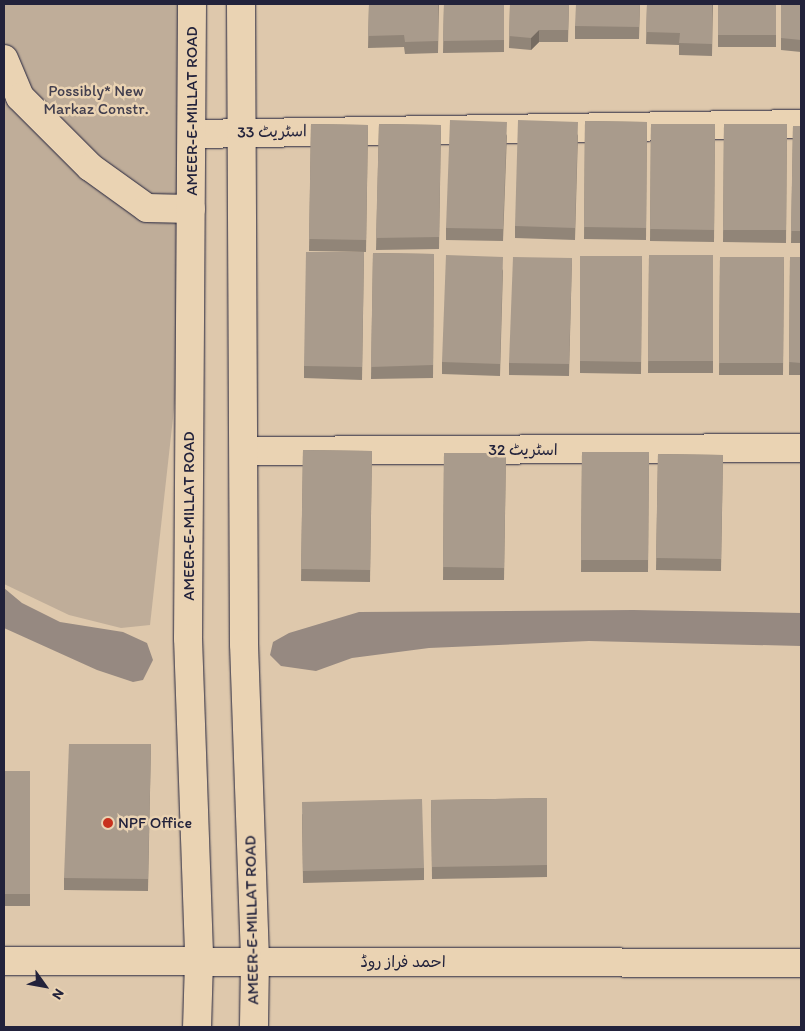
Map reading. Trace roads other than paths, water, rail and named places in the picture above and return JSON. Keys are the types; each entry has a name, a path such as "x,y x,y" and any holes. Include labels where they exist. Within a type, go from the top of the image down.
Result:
{"main road":[{"name":"AMEER-E-MILLAT ROAD","path":"192,4 193,134 188,638 199,961 197,1027"},
{"name":"AMEER-E-MILLAT ROAD","path":"241,4 240,132 245,451 244,644 255,961 254,1027"},
{"path":"4,59 20,98 90,167 146,208 191,209"},
{"name":"اسٹریٹ 33","path":"193,134 801,124"},
{"name":"اسٹریٹ 32","path":"245,451 801,448"},
{"name":"احمد فراز روڈ","path":"4,960 801,963"}],"place":[{"name":"NPF Office","path":"108,823"}],"park label":[{"name":"Possibly* New Markaz Constr.","path":"96,100"}]}
